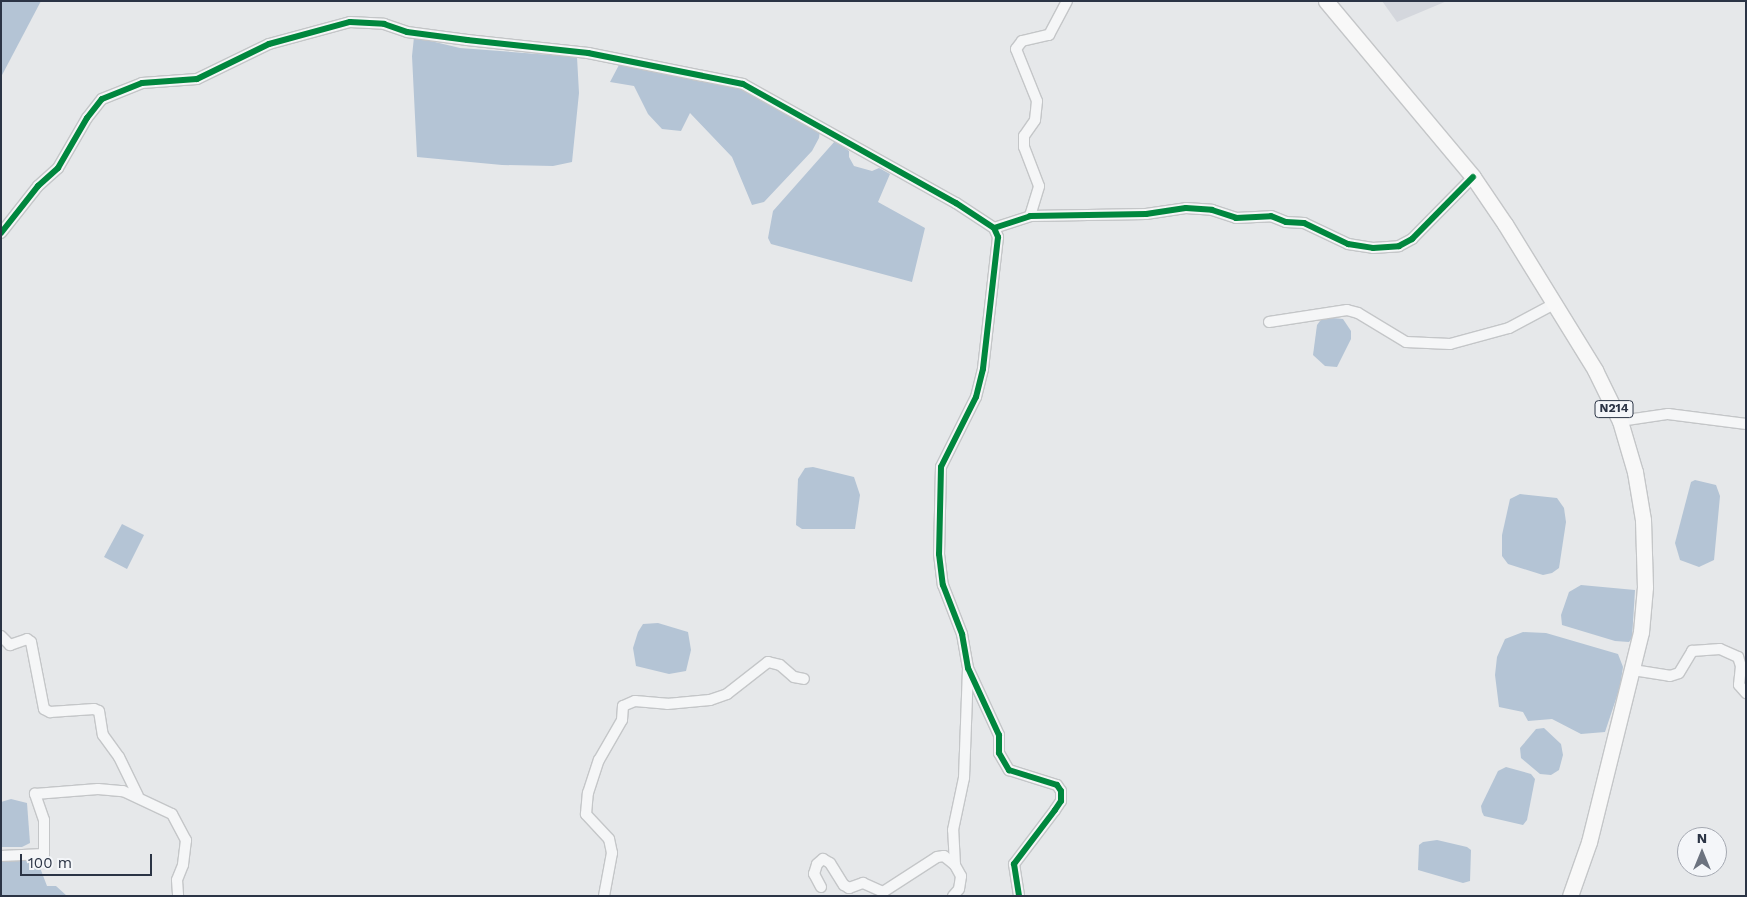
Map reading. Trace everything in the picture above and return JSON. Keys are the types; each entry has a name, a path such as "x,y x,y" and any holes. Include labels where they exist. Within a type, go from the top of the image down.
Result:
{"highway":[{"name":"N214","path":"1326,1 1473,178 1595,370 1620,421 1635,472 1643,520 1645,587 1641,632 1589,842 1570,896"}],"street":[{"path":"1030,216 1039,186 1024,146 1024,136 1038,112 1037,101 1016,49 1022,41 1049,34 1067,1"},
{"path":"1,233 38,186 58,168 87,118 102,99 142,83 197,79 269,44 350,22 384,24 407,32 467,40 588,53 743,84 956,203 994,228 998,237 984,369 976,397 941,467 940,476 940,566 943,584 962,634 968,668 964,778 953,830 955,865"},
{"path":"994,228 1030,216 1146,214 1186,208 1212,210 1236,218 1271,216 1286,222 1304,223 1348,244 1373,248 1399,246 1412,239 1473,178"},
{"path":"1269,322 1347,310 1358,313 1406,342 1450,344 1509,328 1554,304"},
{"path":"1620,421 1668,414 1746,424"},
{"path":"1,636 10,645 27,639 31,642 44,709 50,712 94,709 99,711 103,735 119,757 138,796"},
{"path":"1633,670 1670,676 1680,673 1692,651 1720,650 1738,657 1741,666 1738,685 1746,693"},
{"path":"604,896 612,853 609,839 586,814 588,793 599,760 622,720 624,706 635,701 667,704 710,700 727,694 768,662 780,665 794,678 804,679"},
{"path":"968,668 999,735 999,753 1009,770 1057,785 1061,791 1061,801 1014,864 1019,896"},
{"path":"1,856 44,854 44,820 35,794 98,789 138,796 172,814 186,840 183,865 178,880 178,896"},
{"path":"821,887 814,874 817,864 823,859 830,863 844,885 849,888 863,883 883,892 937,857 944,856 955,865 961,876 959,889 952,896"}],"shaded area":[{"path":"1382,1 1447,1 1397,22"}],"water":[{"path":"1,1 41,1 1,77"},
{"path":"414,37 460,48 577,57 579,93 572,162 553,166 502,165 417,157 412,56"},
{"path":"620,63 745,88 820,130 819,138 812,151 764,202 752,205 732,157 690,113 681,131 662,129 648,114 634,86 610,82"},
{"path":"835,141 849,151 849,157 854,166 872,171 879,168 890,174 878,202 925,228 912,282 771,244 768,238 773,211"},
{"path":"1323,317 1343,319 1351,331 1351,339 1337,367 1325,366 1313,355 1317,325"},
{"path":"813,467 854,477 860,495 855,529 802,529 796,525 798,479 805,468"},
{"path":"1695,480 1716,485 1720,496 1714,560 1699,567 1680,560 1675,543 1691,482"},
{"path":"1520,494 1557,498 1564,508 1566,522 1559,568 1552,573 1543,575 1508,564 1502,556 1502,535 1510,499"},
{"path":"122,524 144,535 127,569 104,557"},
{"path":"1581,585 1635,590 1632,638 1629,642 1615,641 1562,625 1561,615 1569,592"},
{"path":"658,623 688,632 691,650 686,671 669,674 636,666 633,648 638,632 643,624"},
{"path":"1523,632 1546,633 1618,654 1623,667 1620,687 1605,732 1581,734 1552,719 1528,721 1523,712 1499,707 1495,675 1497,657 1505,639"},
{"path":"1544,728 1561,744 1563,755 1559,770 1551,775 1540,774 1521,758 1520,748 1536,729"},
{"path":"1506,767 1531,774 1535,779 1527,820 1523,825 1484,816 1482,812 1481,806 1498,771"},
{"path":"11,799 27,803 30,843 22,847 1,847 1,802"},
{"path":"1437,840 1467,847 1471,850 1470,881 1463,883 1418,870 1419,845 1423,842"},
{"path":"32,860 39,865 47,886 56,886 67,896 1,896 1,862"}],"cycle path":[{"path":"1,233 38,186 58,168 87,118 102,99 142,83 197,79 269,44 350,22 384,24 407,32 467,40 588,53 743,84 956,203 994,228 998,237 983,369 976,397 941,467 939,554 943,585 962,634 968,668 999,735 999,753 1009,770 1057,785 1061,791 1061,801 1014,864 1019,896"},
{"path":"994,228 1030,216 1146,214 1186,208 1212,210 1236,218 1271,216 1286,222 1304,223 1348,244 1373,248 1399,246 1412,239 1473,177"}]}
